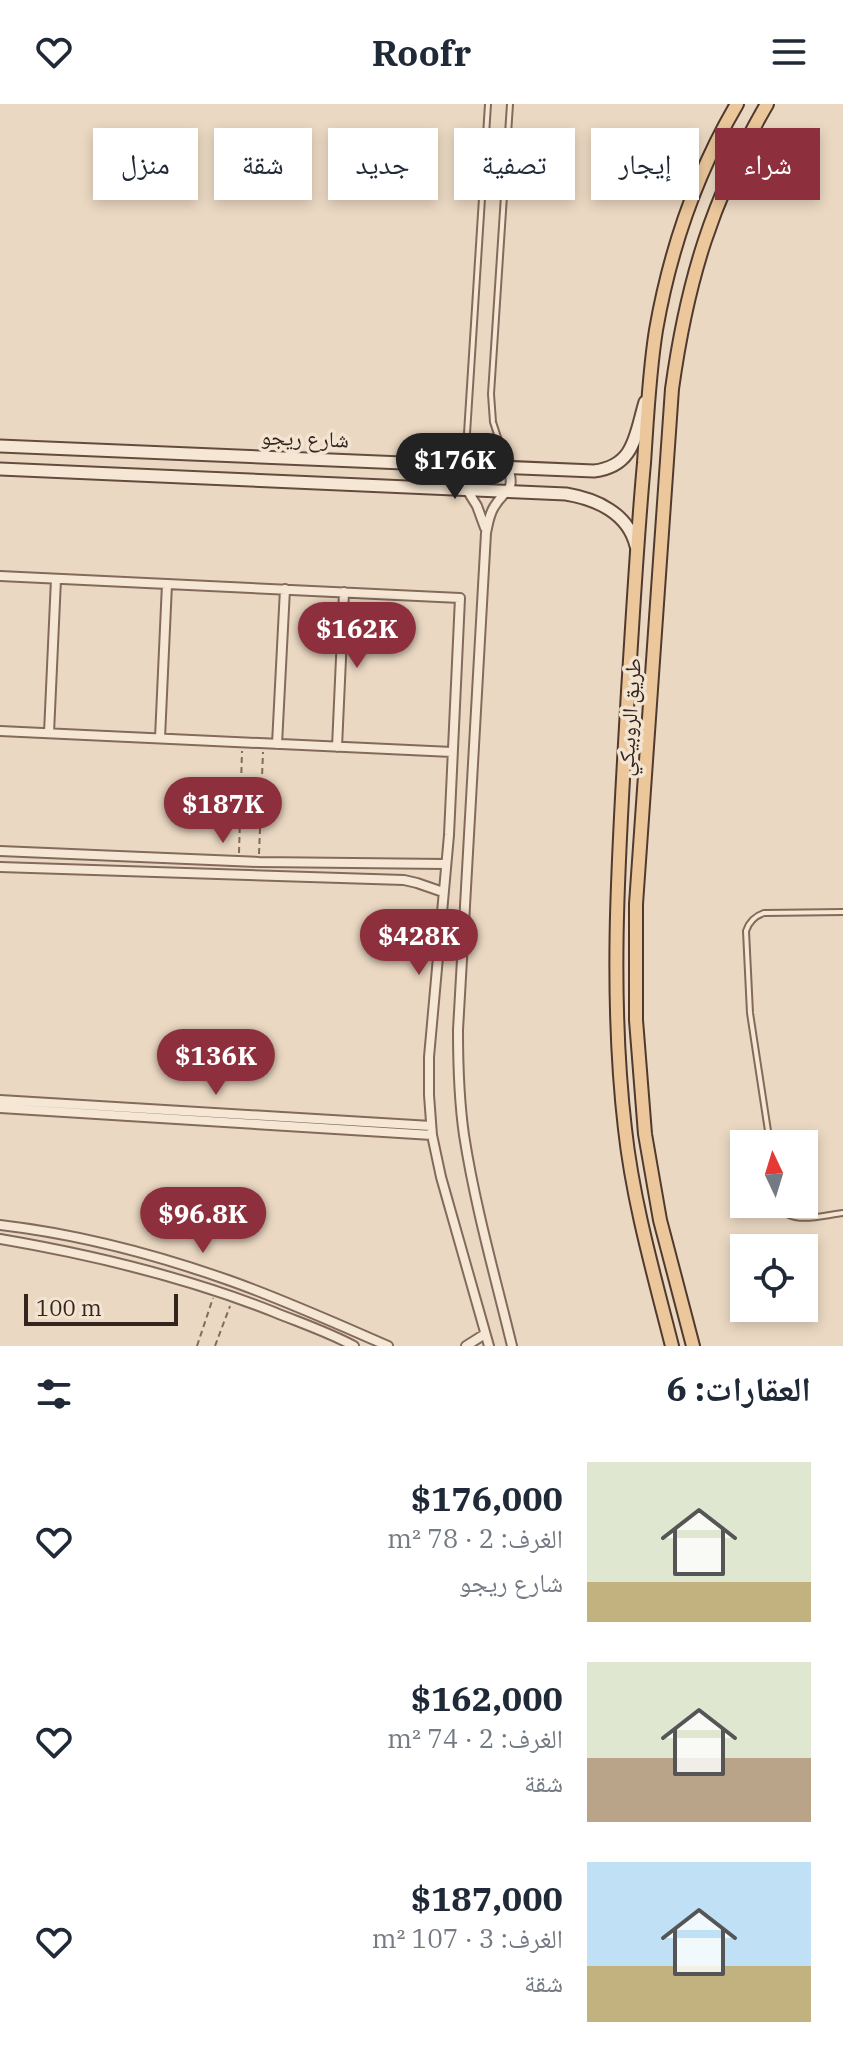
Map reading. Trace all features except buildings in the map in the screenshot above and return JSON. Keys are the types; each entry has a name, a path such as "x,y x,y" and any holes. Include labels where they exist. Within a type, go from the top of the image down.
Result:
{"main road":[{"name":"طريق الروبيكي","path":"672,1346 641,1223 625,1130 616,1013 617,898 636,550 656,332 666,279 681,226 701,175 737,104"},
{"name":"طريق الروبيكي","path":"693,1346 660,1220 645,1134 636,1020 636,904 672,389 679,337 705,235 724,185 767,104"},
{"name":"شارع ريجو","path":"0,446 594,471 622,462 632,446 650,386"},
{"name":"شارع ريجو","path":"0,469 566,494 585,497 604,505 633,533 636,550"}],"street":[{"path":"465,465 466,490 481,514 486,533"},
{"path":"508,467 512,481 510,491 497,502 486,533 458,995 458,1055 468,1154 512,1346"},
{"path":"0,576 460,598 449,835 429,1057 432,1131 441,1177 489,1346"},
{"path":"49,733 56,579"},
{"path":"160,738 167,584"},
{"path":"277,744 285,589"},
{"path":"337,747 344,592"},
{"path":"0,731 452,752"},
{"path":"0,851 259,862 446,864"},
{"path":"169,858 170,873"},
{"path":"0,867 404,880 443,892"},
{"path":"0,1100 432,1131"},
{"path":"0,1108 260,1120"},
{"path":"0,1225 90,1240 160,1258 242,1285 388,1346"},
{"path":"0,1239 105,1259 215,1291 321,1330 354,1346"},
{"path":"466,1346 485,1334"}],"lane":[{"path":"465,465 488,104"},
{"path":"508,467 493,422 491,394 510,104"},
{"path":"768,1130 750,1013 748,924 764,913 843,912"},
{"path":"818,1215 843,1213"}],"path":[{"path":"239,861 243,742"},
{"path":"259,862 263,743"},
{"path":"197,1346 215,1291"},
{"path":"215,1346 233,1297"}]}
